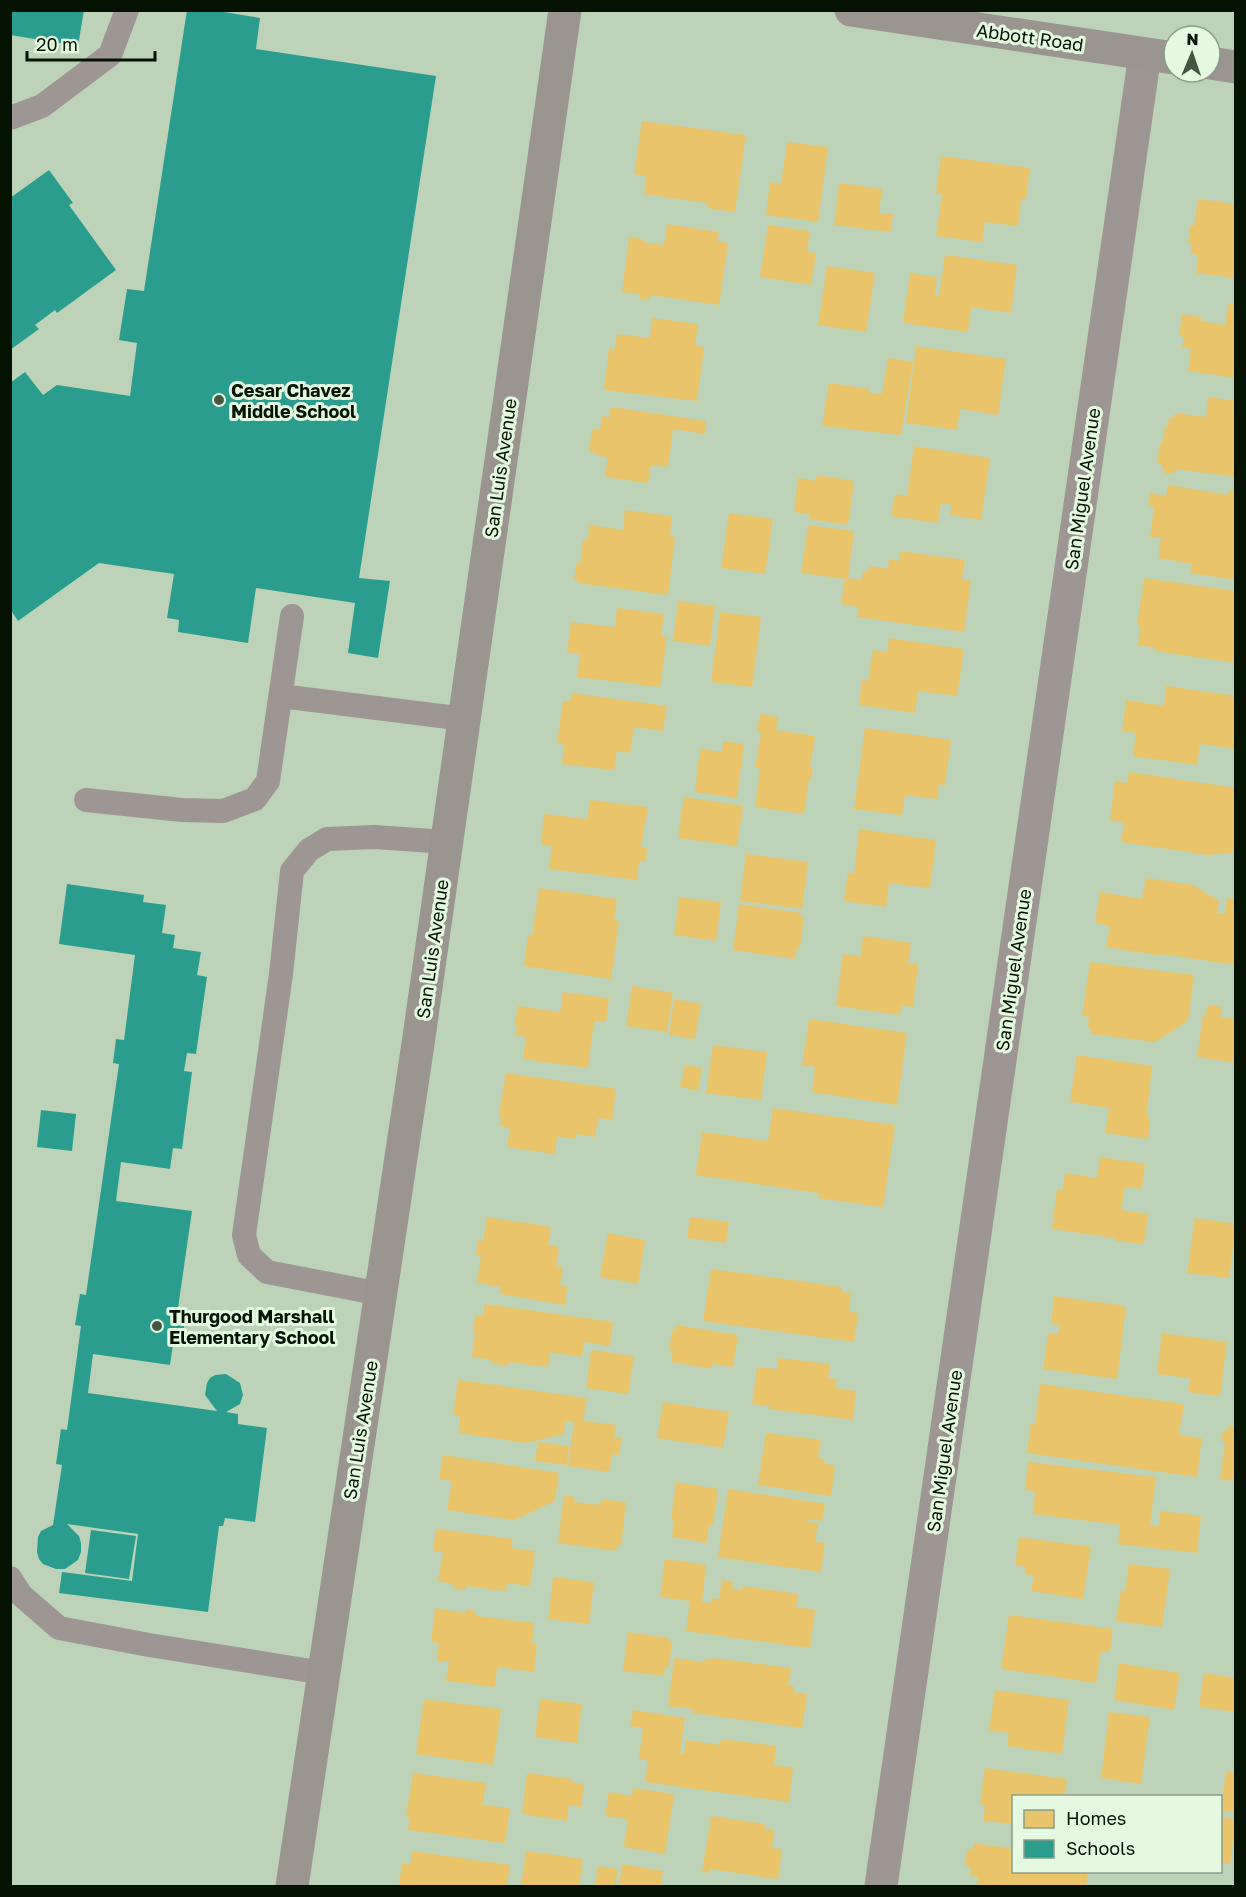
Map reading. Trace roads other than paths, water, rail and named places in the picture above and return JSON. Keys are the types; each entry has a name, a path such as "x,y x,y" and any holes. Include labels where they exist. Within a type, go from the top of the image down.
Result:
{"street":[{"name":"San Luis Avenue","path":"292,1887 465,719 565,10"},
{"name":"Abbott Road","path":"851,10 1159,56"},
{"name":"San Miguel Avenue","path":"881,1887 1159,56"}],"lane":[{"path":"10,118 42,106 110,55 127,10"},
{"path":"86,800 182,810 223,811 255,799 268,782 292,616"},
{"path":"281,696 465,719"},
{"path":"381,1294 267,1272 249,1255 244,1235 281,974 292,871 309,850 327,839 374,837 447,842"},
{"path":"10,1578 21,1595 59,1628 324,1673"}],"place":[{"name":"Cesar Chavez Middle School","path":"219,400"},
{"name":"Thurgood Marshall Elementary School","path":"157,1326"}]}
